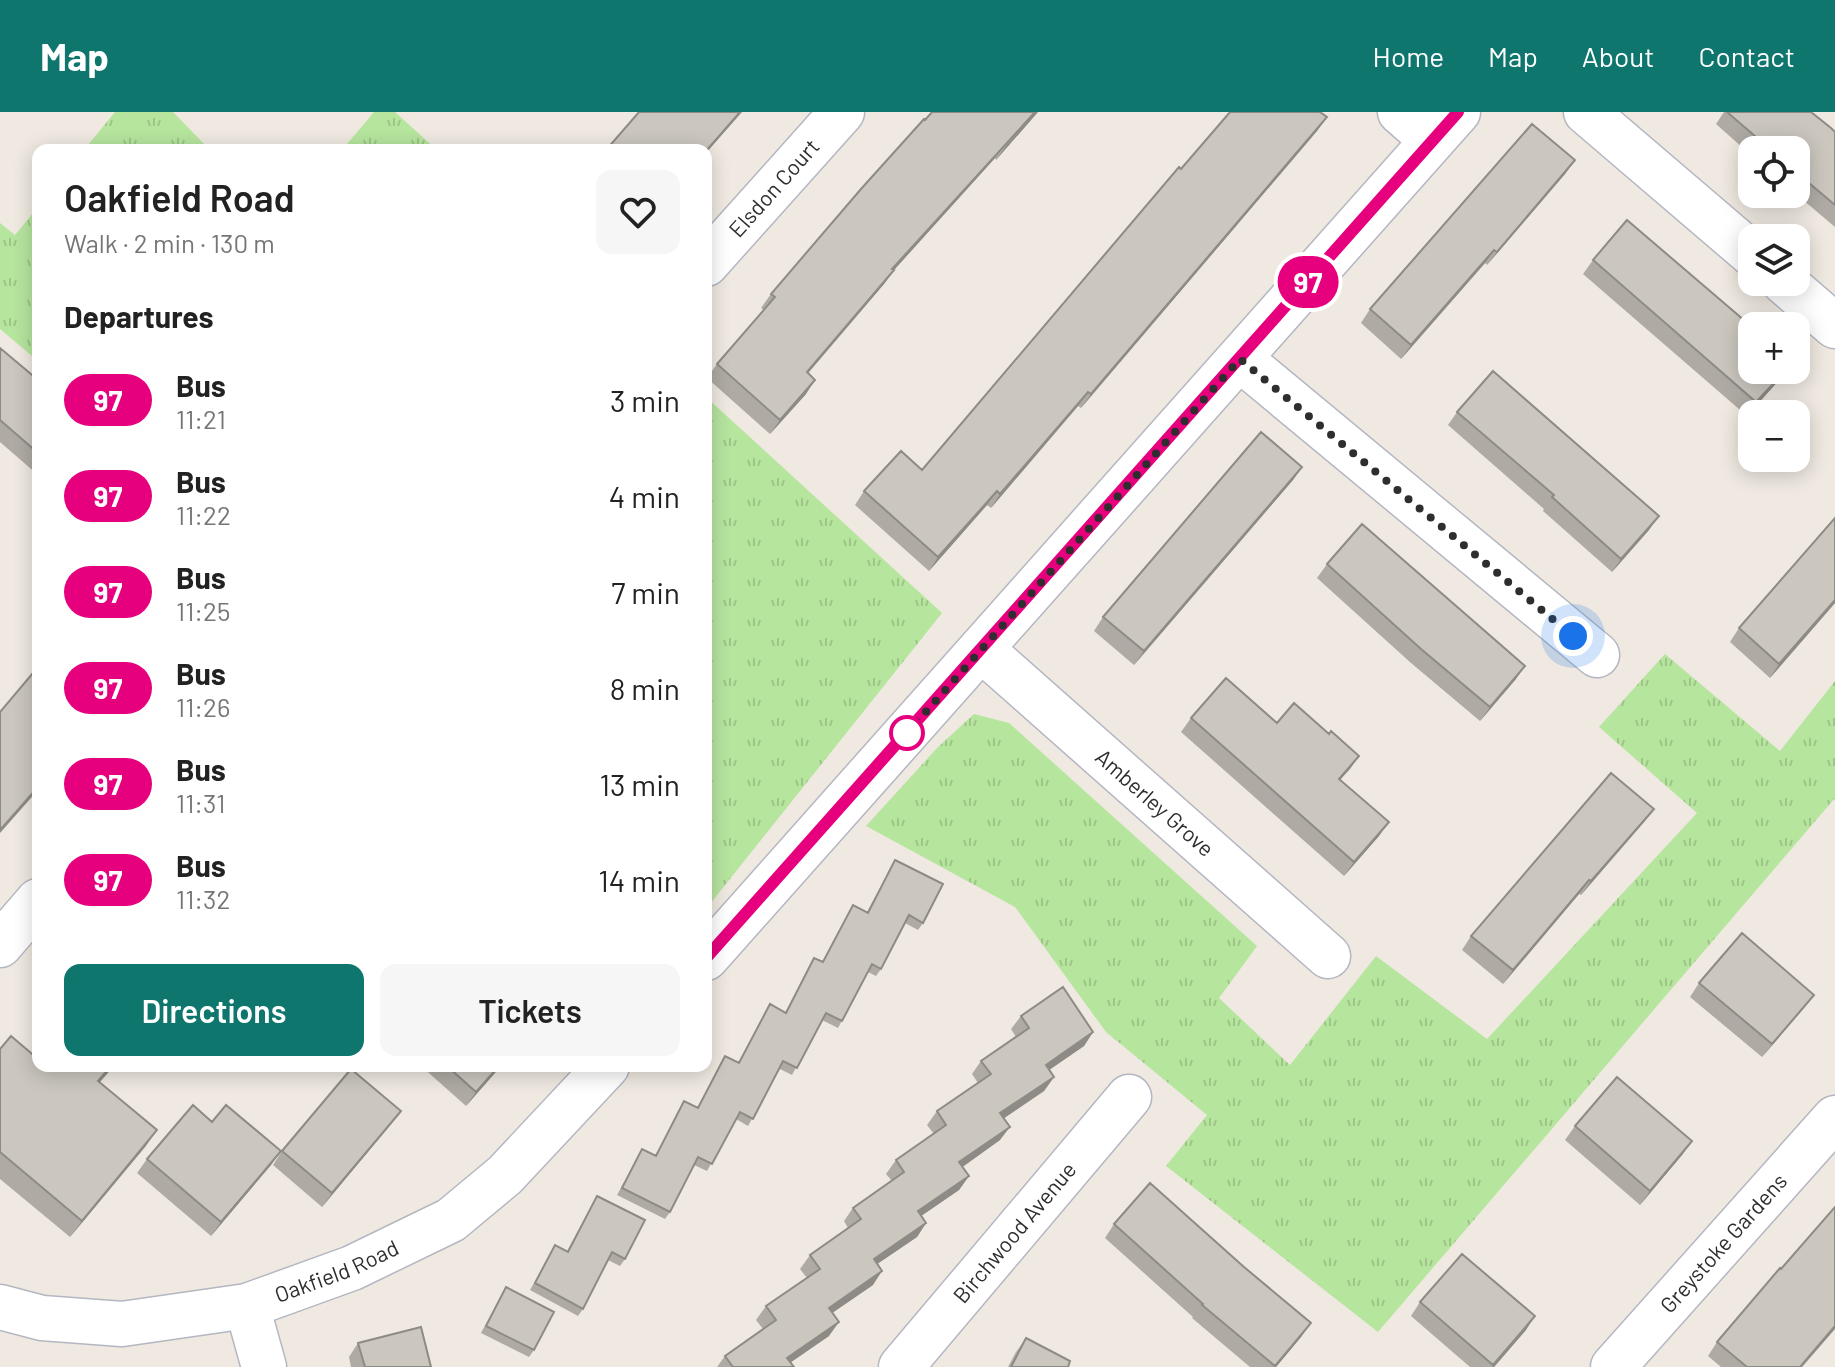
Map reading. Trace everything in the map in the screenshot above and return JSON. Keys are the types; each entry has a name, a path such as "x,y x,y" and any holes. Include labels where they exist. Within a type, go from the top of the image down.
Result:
{"street":[{"name":"Elsdon Court","path":"712,257 842,112"},
{"path":"1586,112 1738,242"},
{"path":"712,951 1240,359 1430,121"},
{"path":"1800,296 1835,326"},
{"path":"1240,359 1597,655"},
{"name":"Amberley Grove","path":"981,649 1328,956"},
{"path":"0,945 32,908"},
{"name":"Oakfield Road","path":"0,1307 42,1318 122,1324 247,1306 352,1268 451,1220 505,1175 601,1072"},
{"name":"Birchwood Avenue","path":"901,1367 1129,1097"},
{"name":"Greystoke Gardens","path":"1613,1367 1835,1118"},
{"path":"247,1306 264,1367"}],"green space":[{"path":"115,112 173,112 204,144 89,144"},
{"path":"374,112 395,112 430,144 347,144"},
{"path":"32,214 32,356 0,329 0,223 15,235"},
{"path":"712,402 942,613 712,901"},
{"path":"1665,654 1780,751 1835,681 1835,798 1378,1332 1166,1166 1207,1115 1106,1032 1015,907 866,826 937,748 974,714 1009,723 1257,946 1219,998 1290,1065 1376,956 1487,1039 1697,813 1599,727"}],"building":[{"path":"639,112 740,112 712,144 611,144"},
{"path":"932,112 1035,112 892,269 807,372 815,380 780,420 717,364 775,297 771,294"},
{"path":"1230,112 1320,112 1327,117 1091,394 1088,392 1000,494 997,491 938,557 864,491 901,451 922,470 1179,167 1181,169"},
{"path":"1727,112 1811,112 1831,128 1835,132 1835,205 1810,184 1810,136 1755,136"},
{"path":"1532,124 1575,160 1497,252 1494,250 1411,345 1370,309"},
{"path":"1627,220 1738,315 1738,384 1773,384 1758,400 1754,400 1593,260"},
{"path":"0,348 32,375 32,448 0,420"},
{"path":"1493,371 1659,516 1621,559 1552,497 1554,495 1457,412"},
{"path":"1261,432 1302,467 1144,651 1103,617"},
{"path":"1835,518 1835,600 1779,664 1739,628"},
{"path":"1362,524 1525,666 1490,707 1327,564"},
{"path":"32,674 32,794 0,830 0,712"},
{"path":"1226,678 1277,723 1294,703 1359,756 1339,779 1389,822 1354,862 1191,718"},
{"path":"1611,773 1654,809 1513,970 1471,936"},
{"path":"895,860 943,884 923,923 909,915 881,969 872,964 842,1021 826,1013 797,1068 783,1061 753,1119 740,1112 712,1164 698,1157 670,1212 622,1188 642,1149 656,1156 684,1101 698,1108 725,1056 739,1063 770,1004 786,1013 814,958 823,962 853,905 868,913"},
{"path":"1742,933 1814,995 1772,1044 1699,983"},
{"path":"1063,987 1093,1032 1046,1065 1054,1077 1000,1113 1010,1127 959,1162 969,1176 918,1211 926,1223 874,1259 882,1271 829,1308 839,1322 787,1358 794,1367 733,1367 725,1356 776,1320 766,1306 820,1269 810,1255 861,1219 853,1208 904,1172 896,1160 946,1125 937,1111 991,1074 981,1061 1029,1028 1021,1016"},
{"path":"11,1036 32,1054 32,1072 106,1072 98,1081 157,1130 82,1221 0,1152 0,1049"},
{"path":"348,1072 355,1072 401,1111 332,1193 282,1151"},
{"path":"454,1072 494,1072 476,1092"},
{"path":"1617,1077 1692,1141 1650,1191 1575,1126"},
{"path":"193,1105 212,1122 226,1105 281,1151 221,1222 147,1159"},
{"path":"1150,1183 1311,1323 1275,1366 1202,1305 1114,1224"},
{"path":"597,1196 645,1220 625,1259 612,1252 583,1309 535,1283 555,1245 568,1252"},
{"path":"1835,1207 1835,1326 1800,1367 1747,1367 1717,1342"},
{"path":"1462,1254 1535,1316 1493,1365 1420,1302"},
{"path":"506,1287 554,1312 534,1350 486,1326"},
{"path":"421,1327 431,1367 365,1367 358,1343"},
{"path":"1026,1338 1070,1361 1068,1367 1011,1367"}],"bus line":[{"name":"97","path":"712,951 1458,112"}],"route":[{"path":"907,733 1240,359 1573,636"}]}
